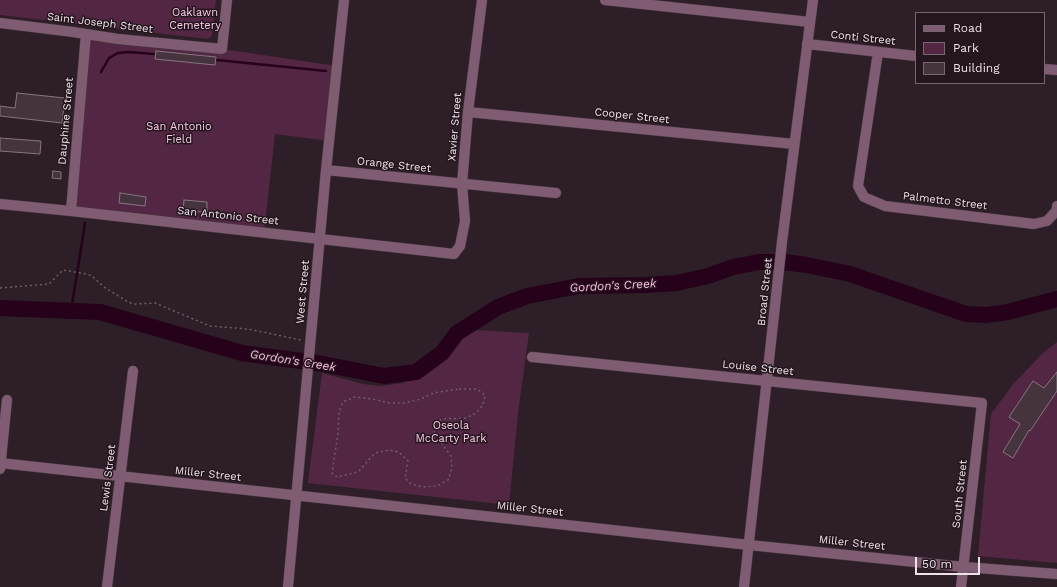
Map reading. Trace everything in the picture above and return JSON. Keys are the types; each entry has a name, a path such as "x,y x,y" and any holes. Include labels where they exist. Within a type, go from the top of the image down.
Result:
{"street":[{"name":"Saint Joseph Street","path":"0,23 118,39 222,49 227,0"},
{"name":"West Street","path":"288,587 326,170 344,0"},
{"name":"Xavier Street","path":"454,254 460,246 464,221 462,184 468,112 482,0"},
{"path":"605,0 810,22"},
{"name":"Broad Street","path":"744,587 782,242 813,0"},
{"name":"Dauphine Street","path":"71,211 86,34"},
{"name":"Conti Street","path":"807,44 915,56"},
{"name":"Palmetto Street","path":"878,52 858,186 864,197 885,206 1034,224 1047,221 1057,210 1057,206"},
{"path":"1045,69 1057,70"},
{"name":"Cooper Street","path":"468,112 794,144"},
{"name":"Orange Street","path":"326,170 556,194"},
{"name":"San Antonio Street","path":"0,204 454,254"},
{"name":"Louise Street","path":"532,357 982,403"},
{"name":"Lewis Street","path":"106,587 133,371"},
{"path":"0,465 7,400"},
{"name":"South Street","path":"961,587 982,403"},
{"name":"Miller Street","path":"0,465 120,476 749,545 964,567 1057,574"}],"path":[{"path":"0,288 49,284 60,272 65,270 87,274 92,276 104,287 128,302 134,304 155,302 210,326 248,329 311,345"},
{"path":"458,389 477,389 485,395 483,405 476,413 466,418 442,419 434,424 434,437 442,444 451,456 452,468 448,480 437,486 423,487 411,484 405,478 408,461 399,452 389,450 375,453 358,472 348,476 337,477 332,473 338,433 338,412 343,402 355,397 390,403 405,403 421,399 433,393 458,389"}],"green space":[{"name":"Oaklawn Cemetery","path":"0,0 216,0 212,36 208,39 0,15"},
{"name":"San Antonio Field","path":"86,34 222,49 337,66 329,141 275,134 264,233 71,211"},
{"name":"Oseola McCarty Park","path":"472,330 529,333 518,413 509,505 308,483 322,373 363,384 381,386 403,383 436,365"},
{"path":"1057,342 1057,563 978,556 991,414 1014,383 1044,352"}],"building":[{"path":"156,51 216,57 215,65 155,59"},
{"path":"17,93 65,98 62,123 0,116 0,106 15,108"},
{"path":"0,138 41,141 40,154 0,151"},
{"path":"53,171 61,172 61,179 52,178"},
{"path":"120,193 146,197 145,206 119,203"},
{"path":"184,200 207,202 207,212 183,211"},
{"path":"1057,372 1057,391 1030,431 1029,430 1013,458 1003,452 1020,424 1009,417 1033,381 1044,388"}],"waterway":[{"path":"101,72 109,58 118,53 128,52 154,54"},
{"path":"217,60 326,71"},
{"path":"71,311 85,223"},
{"name":"Gordon's Creek","path":"0,308 100,312 242,353 323,364 384,376 416,372 442,353 457,333 498,307 527,296 579,286 676,283 708,276 733,267 759,262 783,262 807,265 850,274 966,314 986,315 1008,312 1057,299"}]}
